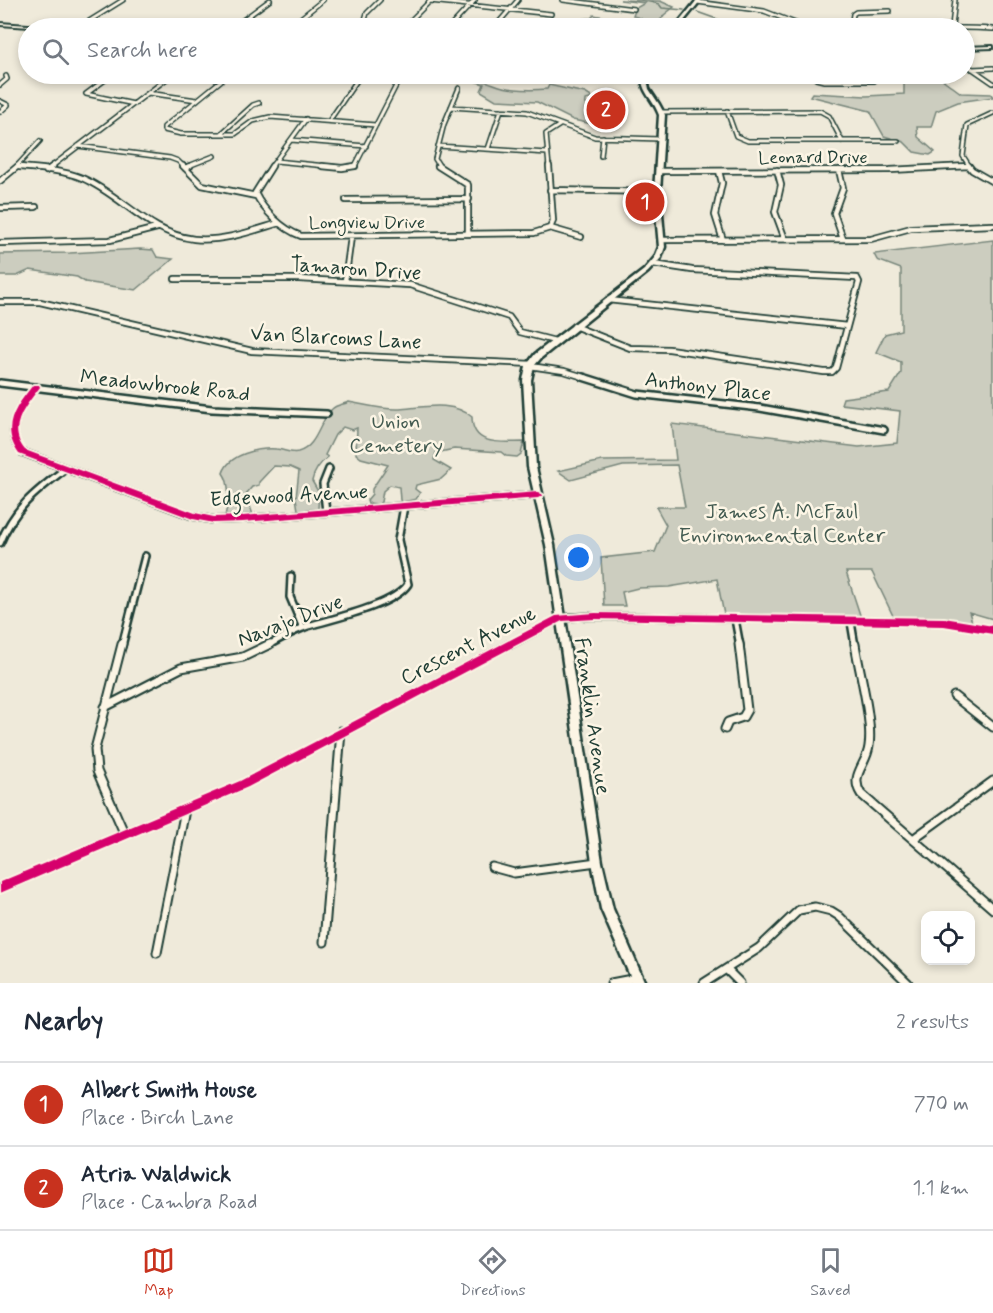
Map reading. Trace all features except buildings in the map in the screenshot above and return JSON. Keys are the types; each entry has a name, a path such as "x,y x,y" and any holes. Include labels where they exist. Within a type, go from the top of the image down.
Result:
{"main road":[{"path":"684,18 698,1"},
{"path":"0,24 18,25"},
{"path":"975,48 993,47"},
{"path":"531,365 551,344 653,264 660,253 662,240 657,192 661,112 646,93 645,84"},
{"name":"Franklin Avenue","path":"531,365 527,380 531,455 548,536 597,862 607,909 638,981"}],"street":[{"path":"94,18 123,0"},
{"path":"246,18 270,0"},
{"path":"301,18 322,0"},
{"path":"366,18 367,13 380,0"},
{"path":"413,18 430,0 551,14"},
{"path":"458,18 474,0"},
{"path":"503,18 518,0"},
{"path":"563,0 634,9"},
{"path":"748,8 754,0"},
{"path":"953,18 955,0"},
{"path":"698,1 748,8 784,18"},
{"path":"854,18 856,12 890,10"},
{"path":"975,28 993,29"},
{"path":"975,69 993,68"},
{"path":"975,71 993,82"},
{"path":"0,85 7,80 6,76"},
{"path":"86,94 100,84"},
{"path":"46,171 160,84"},
{"path":"217,84 164,130 194,136 235,134 257,119 282,117 376,125"},
{"path":"329,121 355,84"},
{"path":"276,161 349,168 356,164 396,84"},
{"path":"459,88 435,159 436,165 465,182 469,189 468,234"},
{"path":"148,93 197,100"},
{"path":"86,94 134,104"},
{"path":"0,101 8,105 0,112"},
{"path":"222,133 253,105 259,103"},
{"path":"451,107 531,113 585,135 660,139"},
{"path":"488,149 501,110"},
{"path":"727,111 736,136 748,141 898,141"},
{"path":"661,112 815,111 829,116 842,141"},
{"path":"993,113 975,119 965,127 963,156 969,166 993,182"},
{"path":"78,146 170,158 185,168 198,182 208,187 256,196 257,187 306,119"},
{"path":"560,125 547,132 553,223 550,228 581,237"},
{"path":"601,156 603,137"},
{"path":"291,140 366,146"},
{"path":"0,181 19,167 40,141"},
{"path":"438,146 547,153"},
{"path":"185,168 214,156"},
{"name":"Leonard Drive","path":"658,171 933,169 969,166"},
{"path":"19,167 88,180 157,228 181,237 203,240 227,237 279,223"},
{"path":"777,170 781,185 776,218 786,239"},
{"path":"839,170 843,188 834,213 843,239"},
{"path":"719,171 722,183 715,215 723,240"},
{"path":"550,190 657,192"},
{"name":"Longview Drive","path":"256,196 279,223 288,231 301,236 534,233 550,228"},
{"path":"346,200 469,200"},
{"path":"0,208 36,207"},
{"path":"662,240 871,238 906,229 993,225"},
{"path":"0,243 110,240 157,228"},
{"path":"345,281 351,237"},
{"path":"574,326 630,348 669,349 824,372 836,368 859,282 854,277 692,270 653,264"},
{"name":"Tamaron Drive","path":"175,279 345,281 410,285 509,317 514,321 516,329 522,333 547,337 551,344"},
{"path":"608,300 848,326"},
{"name":"Van Blarcoms Lane","path":"0,302 40,302 252,351 531,365"},
{"name":"Anthony Place","path":"531,365 564,371 637,394 760,408 884,430"},
{"name":"Meadowbrook Road","path":"0,383 234,411 327,414"},
{"name":"Edgewood Avenue","path":"36,387 16,417 11,437 22,452 204,519 226,520 538,495"},
{"path":"0,543 2,533 16,509 65,469"},
{"path":"326,512 323,487 329,469"},
{"name":"Navajo Drive","path":"105,707 181,668 243,657 303,628 348,615 405,591 408,584 398,540 404,506"},
{"path":"125,835 95,761 95,749 145,556"},
{"path":"291,576 289,592 291,602 303,628"},
{"name":"Crescent Avenue","path":"0,888 243,784 560,618 595,616 944,622 993,630"},
{"path":"725,729 728,722 743,717 747,710 742,658 735,619"},
{"path":"851,622 870,734 868,752 855,774 855,785 861,794 993,909"},
{"path":"954,696 993,727"},
{"path":"324,942 341,731"},
{"path":"913,839 993,781"},
{"path":"157,953 185,810"},
{"path":"492,867 514,873 597,862"},
{"path":"704,983 759,948 799,910 815,907 831,911 839,916 908,983"},
{"path":"727,970 740,983"},
{"path":"611,983 638,981"}],"green space":[{"path":"620,0 660,1 674,7 662,18 633,16 636,8 645,3"},
{"path":"594,15 611,18 591,18"},
{"path":"484,84 530,90 547,89 549,85 585,93 593,98 586,100 585,116 597,125 573,120 537,102 496,100 481,91"},
{"path":"904,84 949,84 961,93 991,94 993,97 958,102 936,111 931,127 917,127 918,137 935,152 930,155 914,152 904,142 884,136 870,111 810,96 812,93 866,96 904,94"},
{"name":"James A. McFaul Environmental Center","path":"993,240 993,619 969,612 973,625 896,622 872,572 846,572 863,624 725,620 717,579 669,587 638,588 622,592 625,606 604,606 601,558 655,552 666,525 656,507 685,507 677,465 623,466 571,480 558,471 602,461 676,460 672,424 859,447 897,443 900,411 841,404 843,398 889,392 901,373 901,362 876,352 885,334 901,330 901,269 877,260 874,254"},
{"path":"153,250 157,257 173,259 136,290 85,282 77,277 30,270 17,276 0,276 0,254"},
{"name":"Union Cemetery","path":"349,402 387,409 428,406 456,408 472,417 473,427 483,438 498,442 524,442 521,454 517,457 506,456 501,452 454,449 436,453 434,460 451,470 441,479 416,485 415,489 420,493 416,499 403,502 400,500 399,487 390,485 383,491 381,502 368,503 372,489 388,465 361,458 356,454 357,428 352,430 343,427 335,435 325,455 328,457 317,468 313,477 312,481 319,493 318,509 302,512 298,510 296,498 299,471 290,467 274,466 259,482 259,485 252,487 246,494 253,515 225,516 228,488 223,473 231,461 261,450 279,449 298,452 305,449 314,439 332,409"}],"waterway":[{"path":"641,0 659,4 662,8 684,10"},
{"path":"697,12 714,18"}],"cycle path":[{"path":"36,387 24,402 13,428 13,436 22,452 193,516 214,520 243,519 538,495"},
{"path":"0,888 244,784 560,618 595,616 944,622 993,630"}],"place":[{"name":"Atria Waldwick","path":"606,110"},
{"name":"Albert Smith House","path":"645,202"}]}
